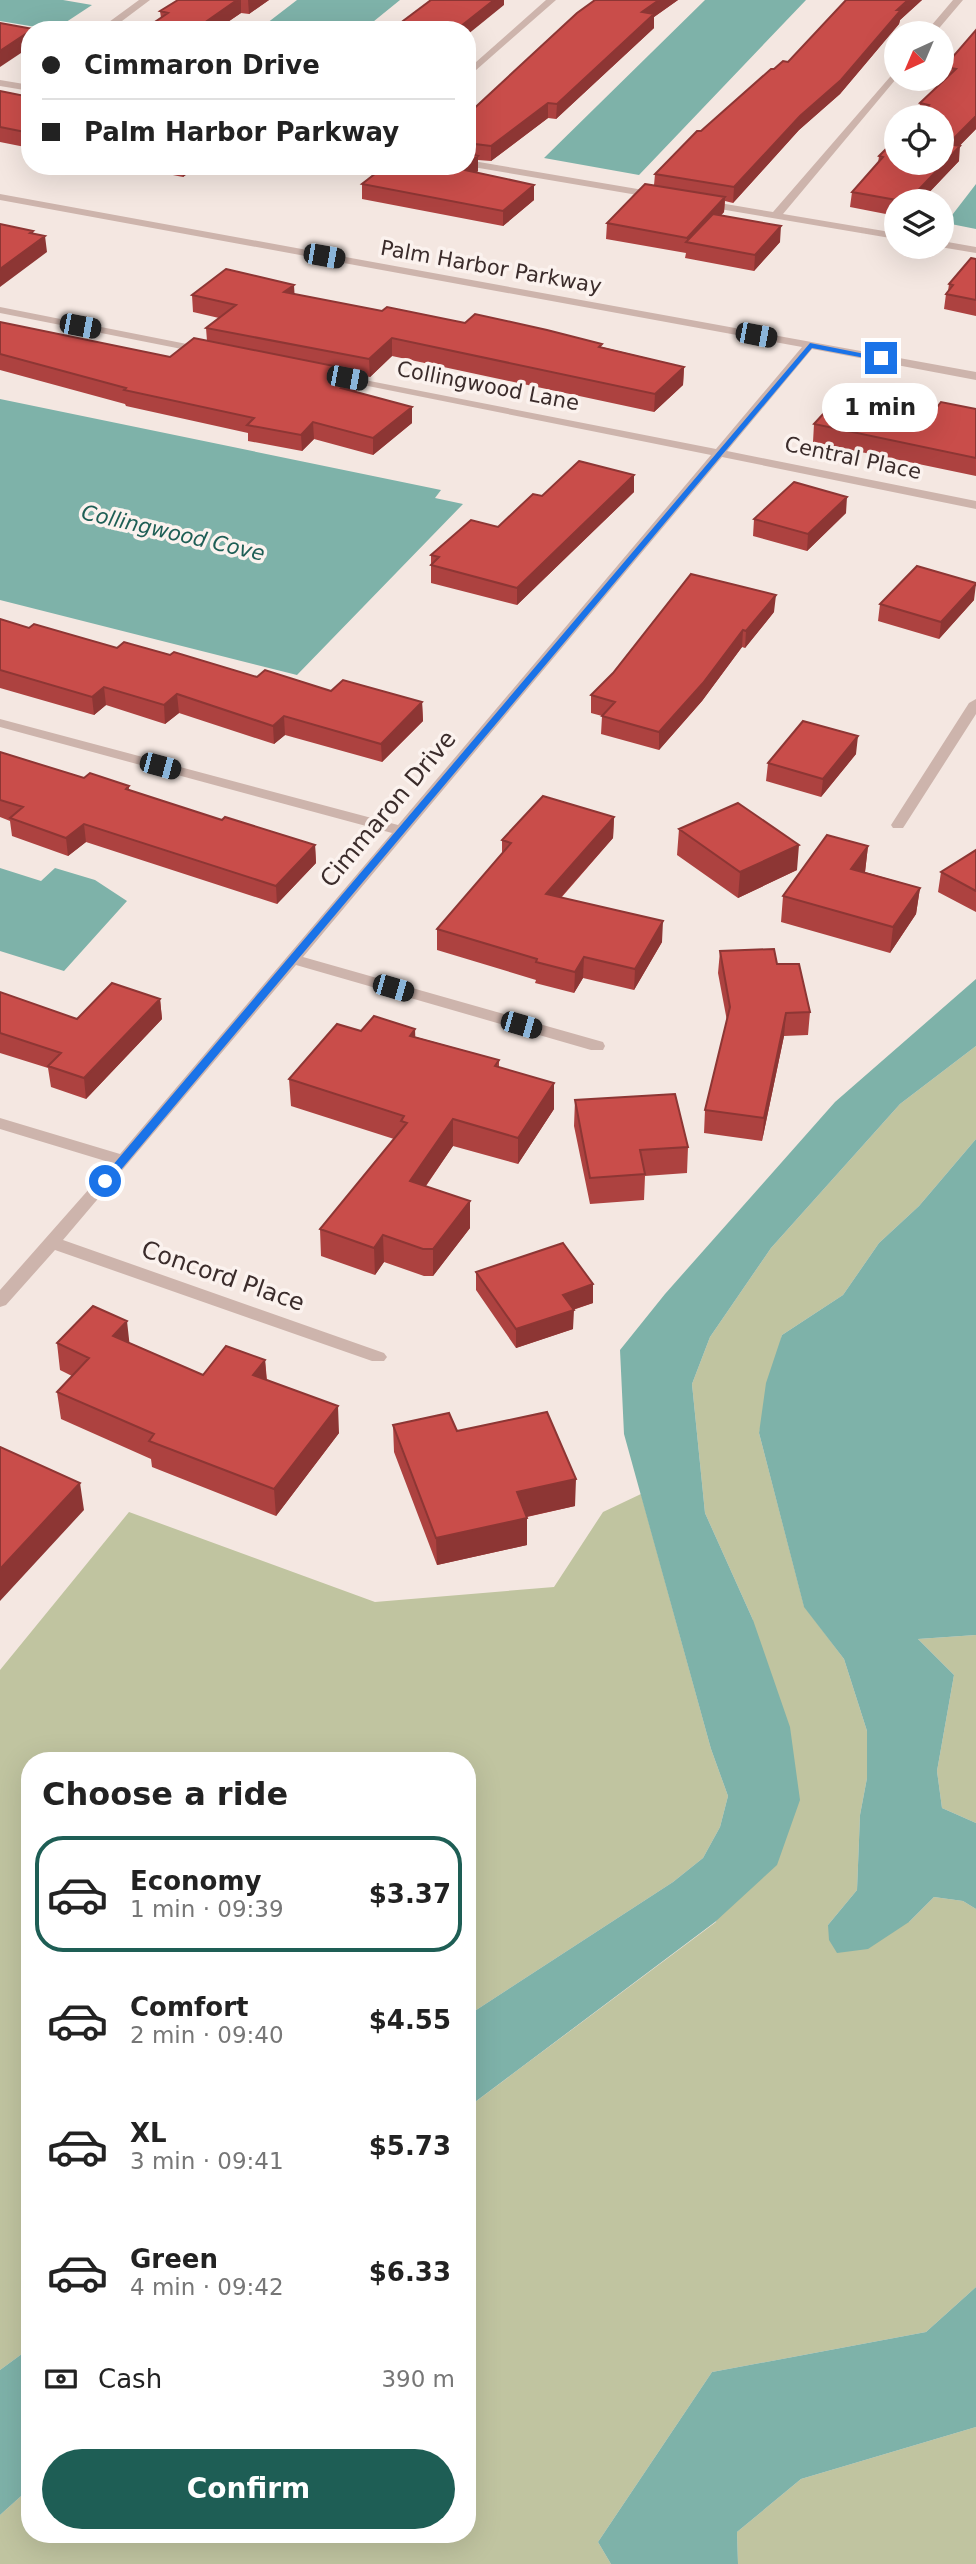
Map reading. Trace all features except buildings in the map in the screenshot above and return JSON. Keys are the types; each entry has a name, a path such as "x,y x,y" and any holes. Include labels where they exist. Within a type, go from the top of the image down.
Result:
{"street":[{"path":"116,21 145,0"},
{"path":"476,67 551,0"},
{"path":"940,21 958,0"},
{"path":"0,83 21,85"},
{"path":"776,215 884,87"},
{"path":"476,165 669,197"},
{"name":"Palm Harbor Parkway","path":"0,197 976,376"},
{"path":"695,201 884,234"},
{"path":"954,246 976,250"},
{"path":"0,310 218,353"},
{"name":"Cimmaron Drive","path":"0,1301 123,1161 810,345"},
{"name":"Collingwood Lane","path":"326,374 721,452"},
{"name":"Central Place","path":"721,452 976,505"},
{"path":"898,825 976,703"},
{"path":"0,723 399,830"},
{"path":"291,959 597,1046"},
{"path":"0,1123 123,1161"},
{"name":"Concord Place","path":"51,1242 378,1357"}],"green space":[{"path":"976,1046 976,1139 919,1206 879,1243 843,1295 782,1335 759,1433 804,1606 844,1659 867,1731 867,1778 860,1815 857,1890 828,1925 909,1922 934,1897 963,1901 976,1909 976,2287 926,2332 712,2372 598,2542 611,2564 0,2564 0,2515 21,2496 21,2543 476,2543 476,2101 716,1922 753,1620 705,1513 692,1384 710,1337 771,1248 900,1104"},
{"path":"641,1494 711,1749 728,1796 720,1827 703,1858 673,1882 476,2010 476,1752 21,1752 21,2355 0,2370 0,1670 129,1512 375,1602 554,1587 603,1512"},
{"path":"976,1635 976,1823 942,1808 937,1771 954,1675 918,1639"},
{"path":"976,2427 976,2564 738,2564 737,2532 801,2479"}],"water":[{"path":"0,0 63,0 92,5 68,21 21,21 21,24 0,21"},
{"path":"297,0 400,0 374,21 270,21"},
{"path":"705,0 806,0 639,175 544,158"},
{"path":"976,184 976,229 954,225 954,213"},
{"name":"Collingwood Cove","path":"0,399 441,490 435,498 463,504 297,675 0,600"},
{"path":"0,868 41,881 55,868 95,880 127,901 64,971 0,951"},
{"path":"976,979 976,1046 900,1104 771,1248 710,1337 692,1384 705,1513 753,1620 790,1727 800,1800 777,1865 715,1922 476,2101 476,2010 673,1882 703,1858 720,1827 728,1796 711,1749 624,1434 620,1350 665,1294 835,1102"},
{"path":"976,1139 976,1635 918,1639 954,1675 937,1771 942,1808 976,1823 976,1909 963,1901 934,1897 909,1922 868,1949 837,1953 829,1940 828,1925 857,1890 860,1815 867,1778 867,1731 844,1659 804,1607 759,1433 766,1383 782,1335 843,1295 879,1243 919,1206"},
{"path":"976,2287 976,2427 801,2479 737,2532 738,2564 611,2564 598,2542 712,2372 926,2332"},
{"path":"21,2355 21,2496 0,2515 0,2370"}],"route":[{"path":"105,1181 810,345 881,358"}]}
